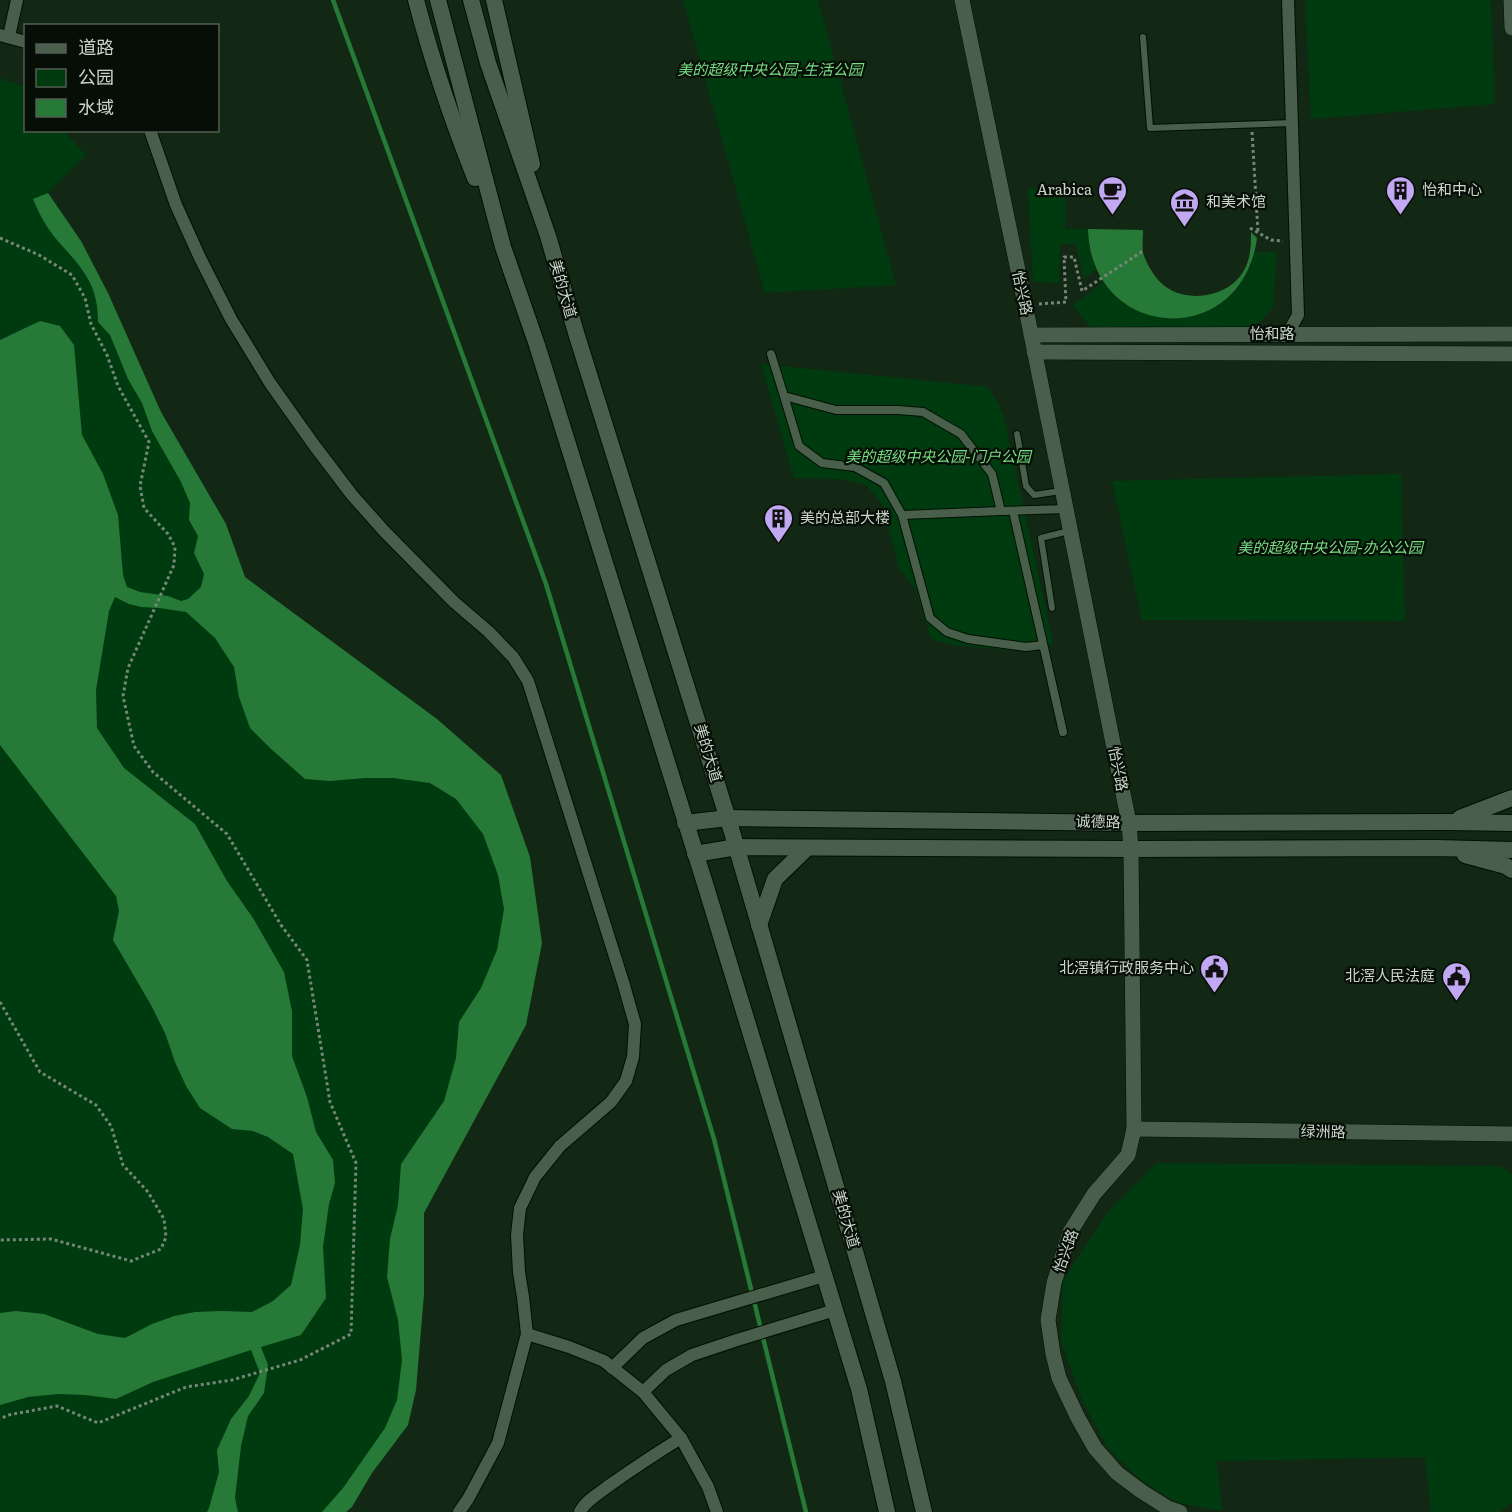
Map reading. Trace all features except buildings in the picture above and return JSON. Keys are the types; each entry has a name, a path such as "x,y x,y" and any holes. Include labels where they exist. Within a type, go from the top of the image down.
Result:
{"main road":[{"path":"416,0 456,131 502,247 540,356 859,1389 887,1512"},
{"path":"438,0 502,247"},
{"name":"美的大道","path":"471,0 488,63 548,236 577,336 737,847 893,1381 924,1512"},
{"path":"494,0 548,236"},
{"path":"1450,822 1512,798"},
{"name":"诚德路","path":"685,822 728,818 1129,823 1512,823"},
{"name":"诚德路","path":"695,854 737,847 1512,850"},
{"path":"759,925 775,879 807,848"},
{"path":"1436,848 1506,866 1512,870"}],"street":[{"path":"17,0 4,36 24,41"},
{"name":"怡兴路","path":"962,0 1129,823 1131,849 1134,1129 1128,1155 1094,1194 1070,1232 1054,1283 1048,1320 1059,1378 1077,1418 1095,1448 1117,1473 1168,1508 1180,1512"},
{"path":"1288,0 1298,315 1288,333"},
{"path":"1511,0 1512,28"},
{"path":"151,132 176,205 200,258 231,319 270,383 352,495 454,602 489,632 513,657 528,681 623,982 634,1024 633,1057 626,1081 611,1102 560,1146 535,1177 520,1208 517,1235 519,1272 527,1334 498,1443 459,1512"},
{"path":"1298,315 1314,334"},
{"name":"怡和路","path":"1031,335 1512,334"},
{"name":"怡和路","path":"1034,352 1512,354"},
{"path":"771,354 799,446 822,464 855,467 884,483 902,515 930,618 947,632 968,639 1026,647 1042,645"},
{"path":"784,396 836,410 923,412 961,434 992,474 1000,511"},
{"path":"902,515 1066,509"},
{"path":"1013,511 1063,732"},
{"name":"绿洲路","path":"1134,1129 1512,1134"},
{"path":"612,1368 643,1338 676,1320 824,1276"},
{"path":"643,1392 666,1370 692,1355 835,1310"},
{"path":"527,1334 604,1361 643,1392 681,1438 708,1487 717,1512"},
{"path":"579,1512 608,1486 681,1438"}],"lane":[{"path":"1143,38 1150,128 1292,123"},
{"path":"1017,434 1026,486 1034,495 1062,491"},
{"path":"1052,608 1041,538 1070,531"}],"path":[{"path":"1251,124 1258,232"},
{"path":"1250,228 1271,240 1296,242"},
{"path":"0,238 39,255 72,275 85,298 91,324 107,355 118,386 149,442 140,486 144,508 168,534 175,547 174,565 128,668 123,696 134,746 153,772 227,834 281,925 308,960 330,1102 356,1162 351,1334 300,1360 232,1380 186,1387 98,1423 57,1406 8,1415 0,1419"},
{"path":"1025,304 1066,302 1064,257 1074,257 1082,291 1143,251"},
{"path":"0,1002 40,1072 96,1105 111,1126 123,1164 148,1192 164,1218 166,1237 162,1249 130,1261 51,1239 0,1240"}],"green space":[{"name":"美的超级中央公园-生活公园","path":"683,0 818,0 896,285 765,293"},
{"path":"1305,0 1491,0 1495,104 1311,119"},
{"path":"0,78 24,87 24,132 65,132 86,155 48,193 81,241 108,293 161,412 226,524 245,577 437,719 501,775 530,857 542,943 526,1025 424,1213 424,1294 416,1390 408,1425 372,1473 352,1507 346,1512 0,1512"},
{"path":"1028,188 1065,188 1065,229 1088,229 1090,250 1096,270 1084,279 1076,244 1060,244 1059,283 1033,282"},
{"path":"1255,252 1277,252 1273,308 1259,323 1244,330 1092,329 1073,305 1103,282 1112,293 1175,319 1189,317 1215,307 1227,299 1237,289 1251,266"},
{"name":"美的超级中央公园-门户公园","path":"761,364 988,387 1003,413 1053,643 1035,652 952,645 931,639 915,588 899,569 883,505 866,485 842,479 794,478"},
{"name":"美的超级中央公园-办公公园","path":"1401,474 1405,621 1142,620 1112,481"},
{"path":"1157,1163 1500,1166 1512,1175 1512,1503 1500,1512 1431,1512 1425,1457 1217,1461 1222,1511 1178,1503 1142,1481 1109,1450 1083,1402 1061,1342 1063,1281 1107,1213"}],"water":[{"path":"48,193 81,241 108,293 161,412 226,524 245,577 437,719 501,775 530,857 542,943 526,1025 424,1213 424,1294 416,1390 408,1425 372,1473 352,1507 346,1512 322,1512 343,1488 385,1428 397,1400 402,1360 398,1320 387,1277 390,1239 398,1205 401,1164 444,1101 456,1058 459,1022 481,988 497,950 504,909 498,875 483,834 456,799 430,783 393,778 330,781 305,779 250,728 239,697 234,667 215,638 186,612 141,607 115,597 109,611 96,690 97,728 124,768 195,824 227,881 253,918 284,972 292,1011 292,1056 307,1097 316,1132 333,1160 335,1183 329,1204 323,1247 326,1298 301,1335 261,1347 268,1365 264,1393 248,1416 241,1446 235,1498 238,1512 207,1512 219,1472 217,1450 231,1419 249,1396 260,1373 251,1350 153,1382 116,1399 58,1394 28,1397 0,1405 0,1313 16,1311 44,1314 98,1334 125,1338 174,1316 195,1312 252,1312 273,1301 291,1285 300,1245 303,1209 293,1154 268,1137 253,1131 232,1129 200,1108 186,1086 151,1005 113,940 119,911 116,896 0,745 0,340 40,321 60,326 74,345 82,435 103,474 118,515 123,575 127,587 181,601 188,599 201,587 204,574 194,553 198,536 189,520 190,503 181,482 152,431 142,403 128,379 110,335 98,322 96,301 86,275 50,231 33,199"},
{"path":"1088,229 1143,230 1143,253 1155,276 1162,284 1175,292 1197,296 1218,292 1236,280 1248,262 1251,232 1257,238 1246,275 1225,300 1198,315 1168,318 1139,311 1114,294 1096,266"}],"waterway":[{"path":"333,0 546,584 714,1139 806,1512"}],"place":[{"name":"Arabica","path":"1113,216"},
{"name":"怡和中心","path":"1401,216"},
{"name":"和美术馆","path":"1185,228"},
{"name":"美的总部大楼","path":"779,544"},
{"name":"北滘镇行政服务中心","path":"1215,994"},
{"name":"北滘人民法庭","path":"1456,1002"}]}
